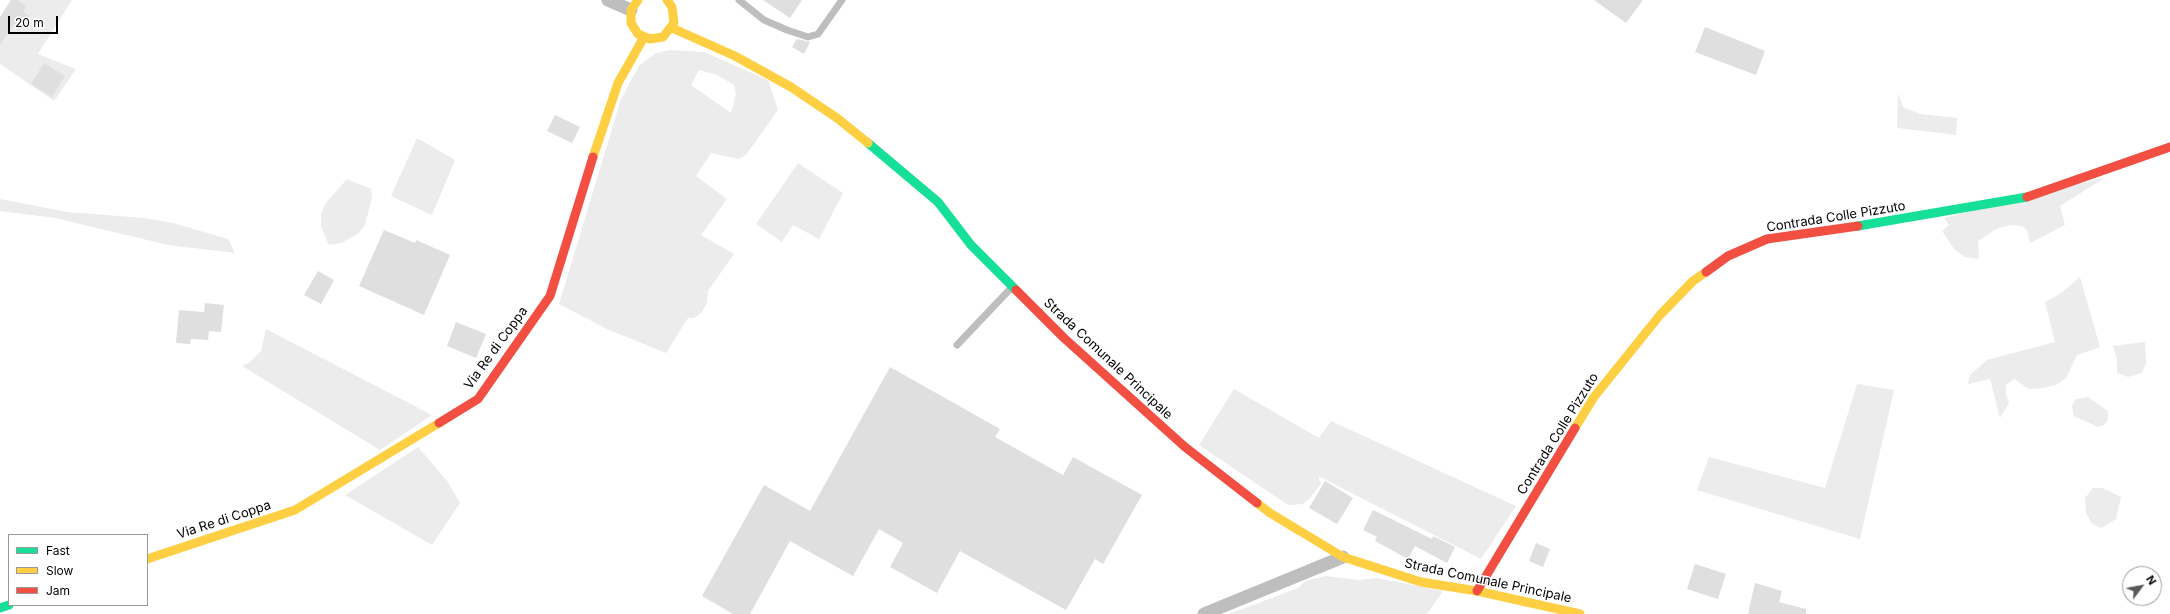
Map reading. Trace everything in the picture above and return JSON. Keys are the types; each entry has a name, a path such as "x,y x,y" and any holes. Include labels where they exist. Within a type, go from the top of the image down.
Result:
{"street":[{"path":"608,0 635,5 631,23 638,34 644,38 650,39 662,37 672,28 674,13 666,0"},
{"name":"Strada Comunale Principale","path":"672,28 735,56 791,87 838,118 938,202 971,245 1064,338 1185,447 1270,513 1343,557 1421,582 1477,591 1580,614"},
{"name":"Via Re di Coppa","path":"148,559 295,510 478,399 550,296 611,100 624,72 644,38"},
{"name":"Contrada Colle Pizzuto","path":"1477,591 1594,397 1660,314 1693,281 1728,256 1767,239 1799,233 1853,227 2022,199 2170,148"},
{"path":"1204,614 1343,557"}],"lane":[{"path":"740,0 764,20 808,37 818,34 842,0"},
{"path":"957,345 1012,286"}],"shaded area":[{"path":"11,0 72,0 38,54 76,69 54,101 0,64 0,20"},
{"path":"669,50 704,52 768,80 778,110 746,155 739,159 711,153 696,176 727,199 701,235 734,254 708,291 707,303 702,312 694,318 688,318 666,353 609,330 559,304 621,99 639,66 654,54","holes":["699,70 717,75 734,85 736,94 731,113 691,85"]},
{"path":"1898,93 1903,107 1920,114 1957,118 1956,135 1897,128"},
{"path":"417,138 455,160 432,215 391,196"},
{"path":"798,163 843,193 819,239 793,225 782,242 756,224"},
{"path":"2106,177 2060,206 2065,225 2030,243 2027,230 2022,226 2010,225 1996,229 1978,241 1979,259 1965,257 1955,250 1942,231 1949,225 1944,218"},
{"path":"347,179 371,189 372,198 365,225 358,234 341,243 329,245 321,227 321,215 325,204"},
{"path":"0,199 67,212 144,218 173,223 228,239 235,253 168,245 55,218 0,211"},
{"path":"2080,277 2100,347 2077,355 2066,378 2058,384 2044,388 2029,389 2014,379 2006,385 2006,394 2009,403 2000,418 1990,379 1968,384 1970,375 1987,360 2055,342 2045,302 2060,294"},
{"path":"266,329 432,415 380,450 242,366 250,362 261,351"},
{"path":"2145,342 2146,363 2142,373 2128,377 2117,373 2117,360 2113,346"},
{"path":"1857,384 1894,390 1860,539 1697,490 1709,457 1825,488"},
{"path":"1234,389 1319,438 1331,421 1516,506 1481,559 1318,476 1321,484 1311,497 1303,504 1288,505 1199,445"},
{"path":"2088,397 2108,411 2108,420 2104,425 2098,427 2074,416 2072,406 2076,399"},
{"path":"418,447 448,482 460,503 432,545 345,495"},
{"path":"2093,488 2102,488 2121,497 2116,519 2101,528 2092,524 2086,513 2085,498"},
{"path":"1325,576 1359,580 1377,578 1443,591 1427,614 1229,614 1298,588 1305,581"}],"building":[{"path":"11,0 18,0 26,6 23,12 30,16 20,31 12,26 0,45 0,17"},
{"path":"763,0 802,0 790,18"},
{"path":"1594,0 1643,0 1626,23"},
{"path":"1705,27 1765,51 1756,75 1695,52"},
{"path":"797,39 810,42 804,54 792,47"},
{"path":"44,63 65,76 52,97 31,84"},
{"path":"555,115 580,127 572,143 547,131"},
{"path":"384,230 415,243 416,240 450,255 424,315 359,286"},
{"path":"318,271 334,280 321,304 304,295"},
{"path":"205,303 224,305 221,332 209,331 208,340 191,339 190,344 176,343 179,310 204,312"},
{"path":"456,322 486,334 476,358 447,346"},
{"path":"890,367 1000,429 995,437 1063,475 1073,457 1142,495 1103,564 1095,559 1066,610 960,551 937,593 890,567 903,543 879,529 853,576 790,541 750,614 733,614 702,596 764,485 810,511"},
{"path":"1325,481 1353,498 1337,524 1309,508"},
{"path":"1373,510 1432,539 1433,536 1455,547 1447,563 1415,546 1408,559 1375,541 1377,537 1363,530"},
{"path":"1536,543 1550,549 1543,567 1529,561"},
{"path":"1695,564 1726,574 1718,599 1687,589"},
{"path":"1755,583 1782,591 1779,602 1806,609 1806,614 1748,614"}],"traffic: fast":[{"path":"868,143 938,202 971,245 1016,290"},
{"path":"1858,226 2027,197"},
{"path":"0,608 8,605"}],"traffic: slow":[{"path":"638,0 631,10 631,23 638,34 650,39 663,37 674,23 672,7 667,0"},
{"path":"672,28 735,56 791,87 837,118 868,143"},
{"path":"593,157 618,83 644,37"},
{"path":"1575,428 1594,397 1660,315 1693,281 1706,272"},
{"path":"148,559 295,510 439,423"},
{"path":"1257,503 1270,513 1343,557 1421,582 1477,591 1580,614"}],"traffic: jam":[{"path":"2027,197 2170,147"},
{"path":"439,423 478,399 550,296 593,157"},
{"path":"1706,272 1728,256 1767,239 1858,226"},
{"path":"1016,290 1064,338 1185,447 1257,503"},
{"path":"1477,591 1575,428"}]}
